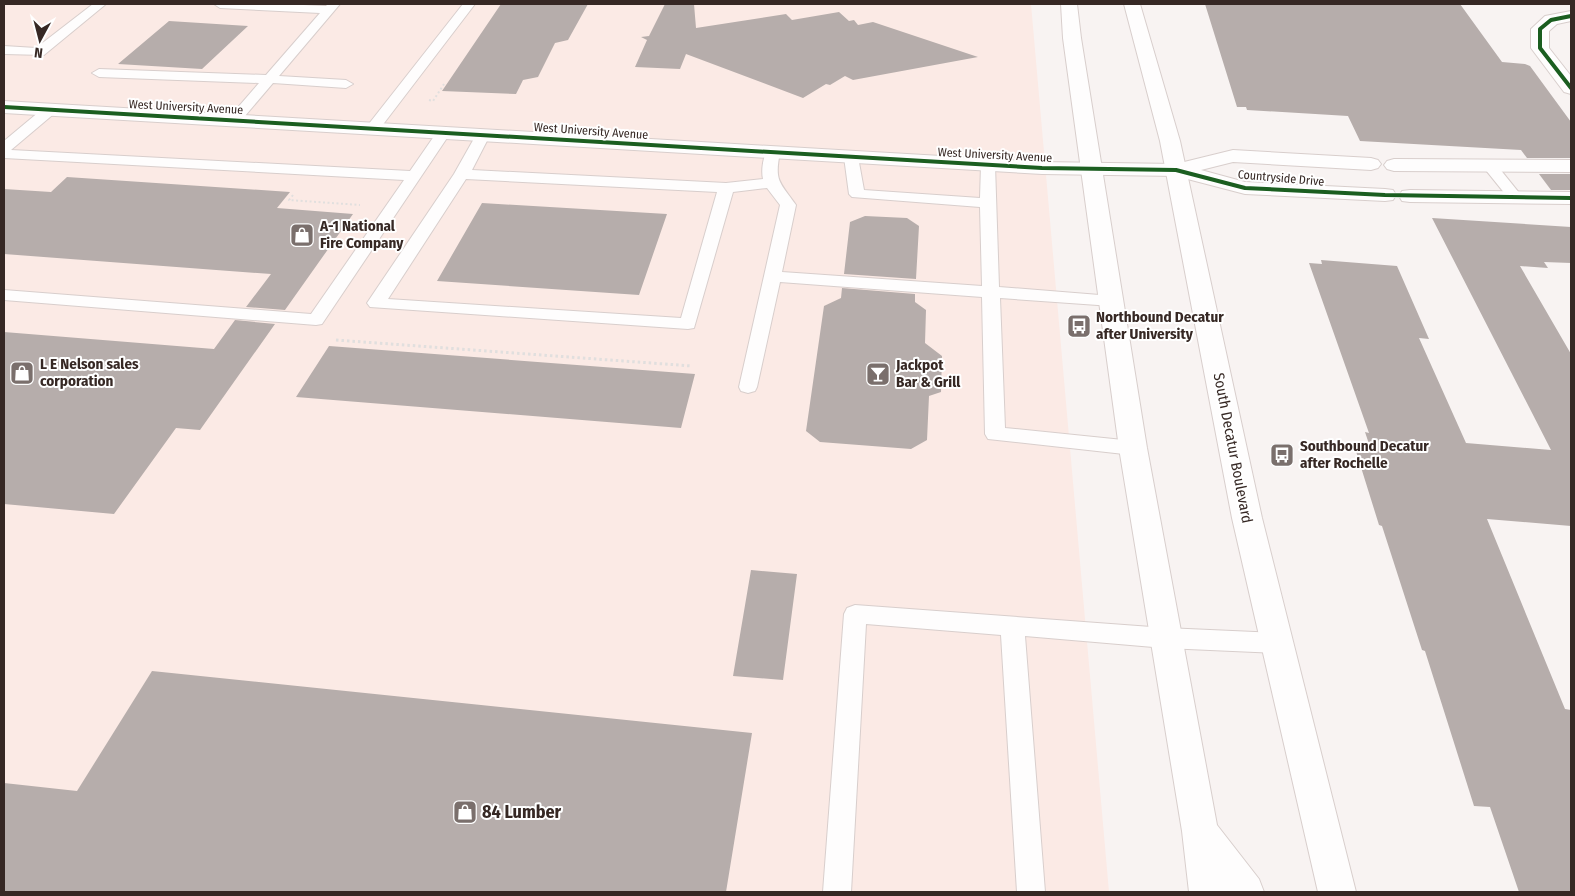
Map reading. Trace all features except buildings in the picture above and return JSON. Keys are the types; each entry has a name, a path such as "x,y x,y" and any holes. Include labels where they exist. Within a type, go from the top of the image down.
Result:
{"main road":[{"path":"1069,4 1072,38 1133,448 1200,831 1208,892"},
{"name":"South Decatur Boulevard","path":"1132,4 1176,170 1246,518 1336,892"},
{"path":"1571,16 1551,20 1540,29 1540,48 1571,88"},
{"name":"West University Avenue","path":"4,107 988,165 1176,170"},
{"name":"Countryside Drive","path":"1176,170 1233,156 1371,164"},
{"path":"1394,165 1571,166"},
{"name":"Countryside Drive","path":"1176,170 1245,188 1386,195"},
{"path":"1410,196 1571,198"},
{"path":"1200,831 1245,892"}],"lane":[{"path":"4,50 39,52 100,4"},
{"path":"220,4 331,7"},
{"path":"373,128 469,4"},
{"path":"234,120 331,7"},
{"path":"99,73 269,79 346,84"},
{"path":"4,148 51,109"},
{"path":"4,295 316,320 444,132"},
{"path":"483,134 462,174 376,303 688,324 726,188"},
{"path":"748,387 788,205 771,183 768,173 773,152"},
{"path":"4,154 414,176"},
{"path":"851,157 857,194 988,203"},
{"path":"988,165 995,434 1133,448"},
{"path":"1490,166 1515,197"},
{"path":"462,174 726,188 771,183"},
{"path":"773,276 1112,301"},
{"path":"837,892 855,614 1165,638 1276,643"},
{"path":"1012,625 1031,892"}],"path":[{"path":"334,340 692,366"}],"shaded area":[{"path":"4,4 1031,4 1109,892 4,892"}],"cycle path":[{"path":"1571,16 1551,20 1540,29 1540,48 1571,88"},
{"path":"4,107 1042,168 1176,170 1245,188 1385,195 1571,198"}],"place":[{"name":"A-1 National Fire Company","path":"302,235"},
{"name":"Northbound Decatur after University","path":"1079,326"},
{"name":"L E Nelson sales corporation","path":"22,373"},
{"name":"Jackpot Bar & Grill","path":"878,374"},
{"name":"Southbound Decatur after Rochelle","path":"1282,455"},
{"name":"84 Lumber","path":"465,812"}]}
